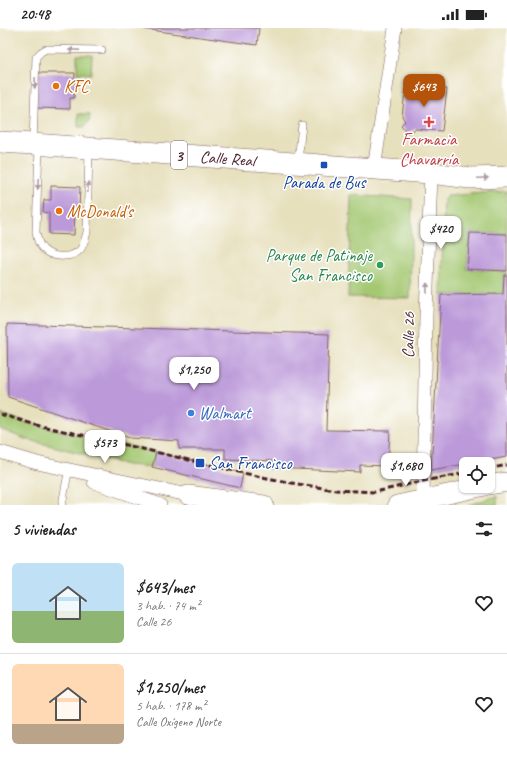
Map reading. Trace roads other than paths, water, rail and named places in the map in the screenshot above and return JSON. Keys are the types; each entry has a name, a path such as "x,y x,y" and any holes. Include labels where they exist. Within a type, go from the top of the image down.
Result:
{"main road":[{"name":"Calle Real","path":"0,142 431,173 470,178 507,177"},
{"name":"Calle Real","path":"431,173 469,165 507,163"},
{"path":"495,484 507,482"},
{"path":"397,505 459,492"},
{"path":"188,495 264,505"}],"street":[{"path":"374,169 394,28"},
{"name":"Calle 26","path":"416,502 426,327 431,173"},
{"path":"0,452 44,464 188,495 209,505"},
{"path":"44,464 160,505"}],"lane":[{"path":"89,148 87,232 84,244 79,251 71,255 61,256 51,254 43,249 38,242 36,232 36,57 46,49 102,50"},
{"path":"298,163 302,125"},
{"path":"62,505 68,473"}],"railway":[{"path":"0,414 36,425 243,473 336,490 375,492 459,474"},
{"path":"495,468 507,465"}],"place":[{"name":"KFC","path":"56,86"},
{"name":"Farmacia Chavarría","path":"429,122"},
{"name":"Parada de Bus","path":"324,165"},
{"name":"McDonald's","path":"59,211"},
{"name":"Parque de Patinaje San Francisco","path":"380,265"},
{"name":"Walmart","path":"191,413"},
{"name":"San Francisco","path":"200,463"}]}
